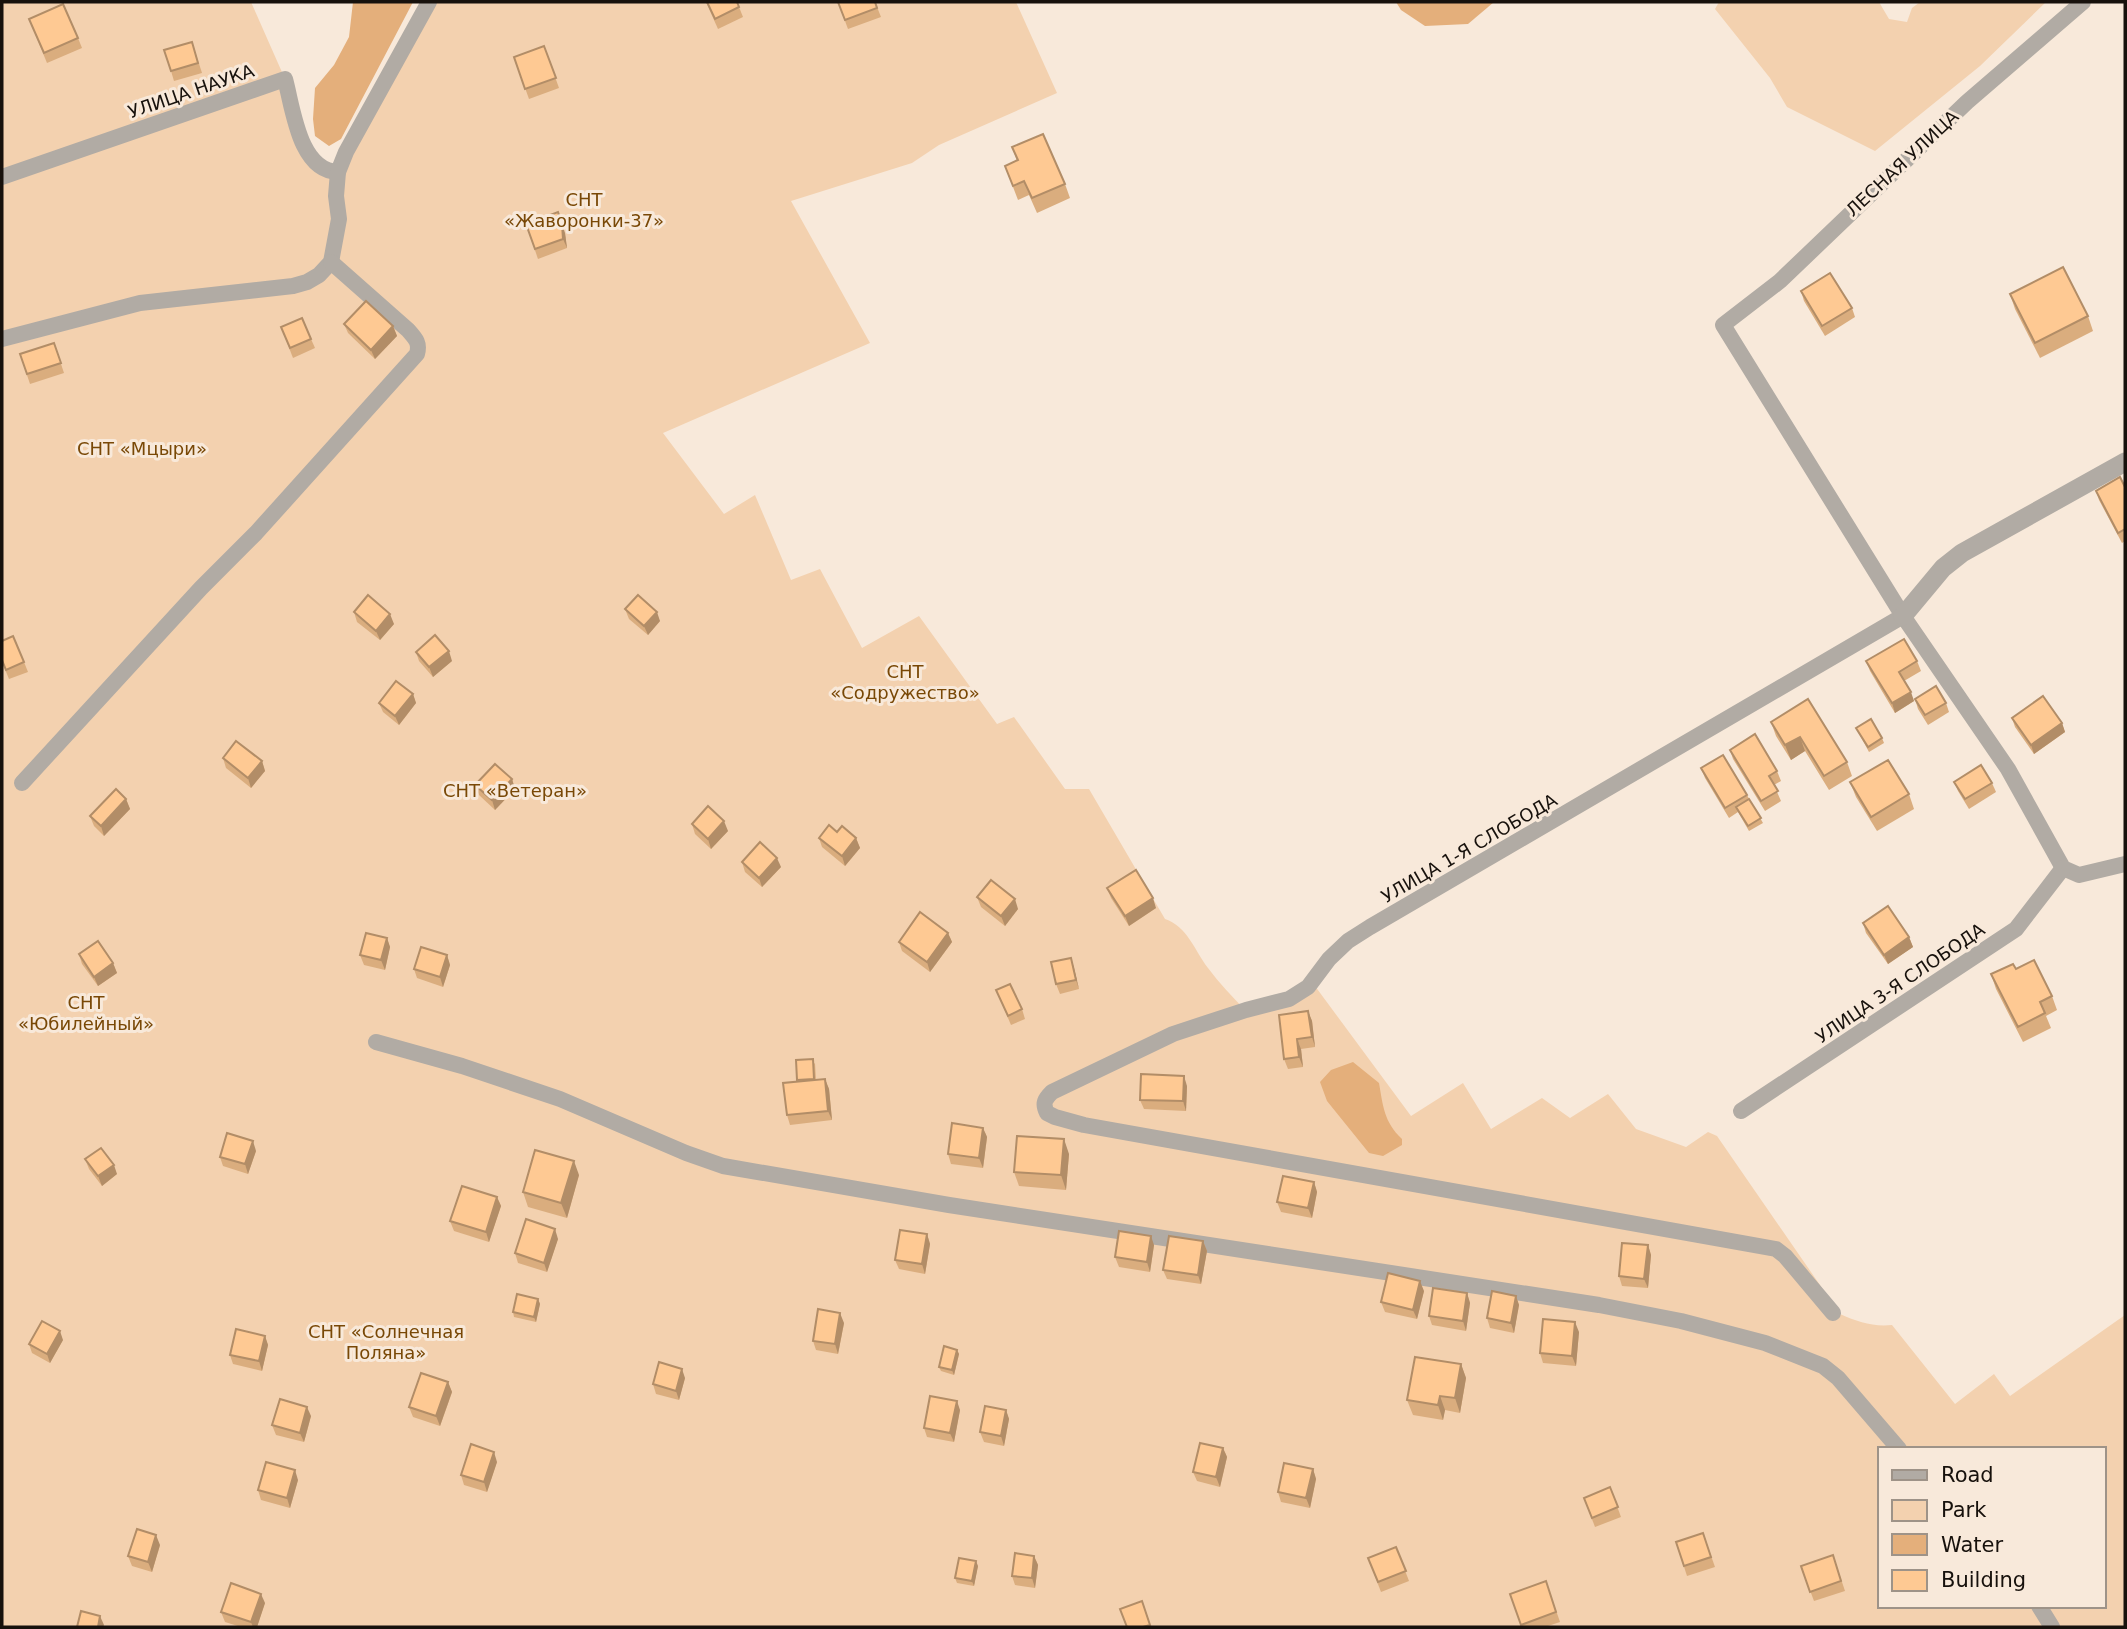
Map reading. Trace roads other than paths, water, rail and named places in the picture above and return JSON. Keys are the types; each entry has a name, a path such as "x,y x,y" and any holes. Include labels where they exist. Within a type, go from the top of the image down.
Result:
{"street":[{"path":"2,339 140,303 293,286 319,275 331,262 339,219 336,196 338,172 346,152 429,2"},
{"name":"ЛЕСНАЯ УЛИЦА","path":"1903,616 1723,325 1780,281 1967,102 2083,2"},
{"name":"УЛИЦА НАУКА","path":"2,177 285,79 301,139 312,161 338,172"},
{"path":"22,783 201,588 256,533 417,354 417,340 408,330 331,262"},
{"path":"2125,462 1962,553 1943,568 1903,616 2008,769 2063,868 2079,875 2125,864"},
{"name":"УЛИЦА 1-Я СЛОБОДА","path":"1833,1313 1776,1249 1084,1125 1046,1113 1044,1106 1045,1099 1052,1092 1172,1034 1289,999 1308,987 1329,959 1348,941 1370,927 1903,616"},
{"name":"УЛИЦА 3-Я СЛОБОДА","path":"1741,1111 2016,929 2063,868"},
{"path":"376,1042 462,1066 560,1099 723,1166 949,1205 1599,1306 1681,1321 1765,1343 1823,1366 1838,1378 1897,1447"},
{"path":"2040,1608 2052,1627"}],"water":[{"path":"353,2 413,2 341,139 329,146 315,136 315,88 334,65 349,37"},
{"path":"1396,2 1494,2 1468,24 1425,26 1401,10"},
{"path":"1353,1062 1379,1083 1388,1120 1402,1139 1402,1145 1383,1156 1369,1153 1327,1101 1320,1082 1331,1070"}],"park label":[{"name":"СНТ «Жаворонки-37»","path":"584,209"},
{"name":"СНТ «Мцыри»","path":"142,448"},
{"name":"СНТ «Содружество»","path":"905,681"},
{"name":"СНТ «Ветеран»","path":"515,790"},
{"name":"СНТ «Юбилейный»","path":"86,1012"},
{"name":"СНТ «Солнечная Поляна»","path":"386,1341"}]}
